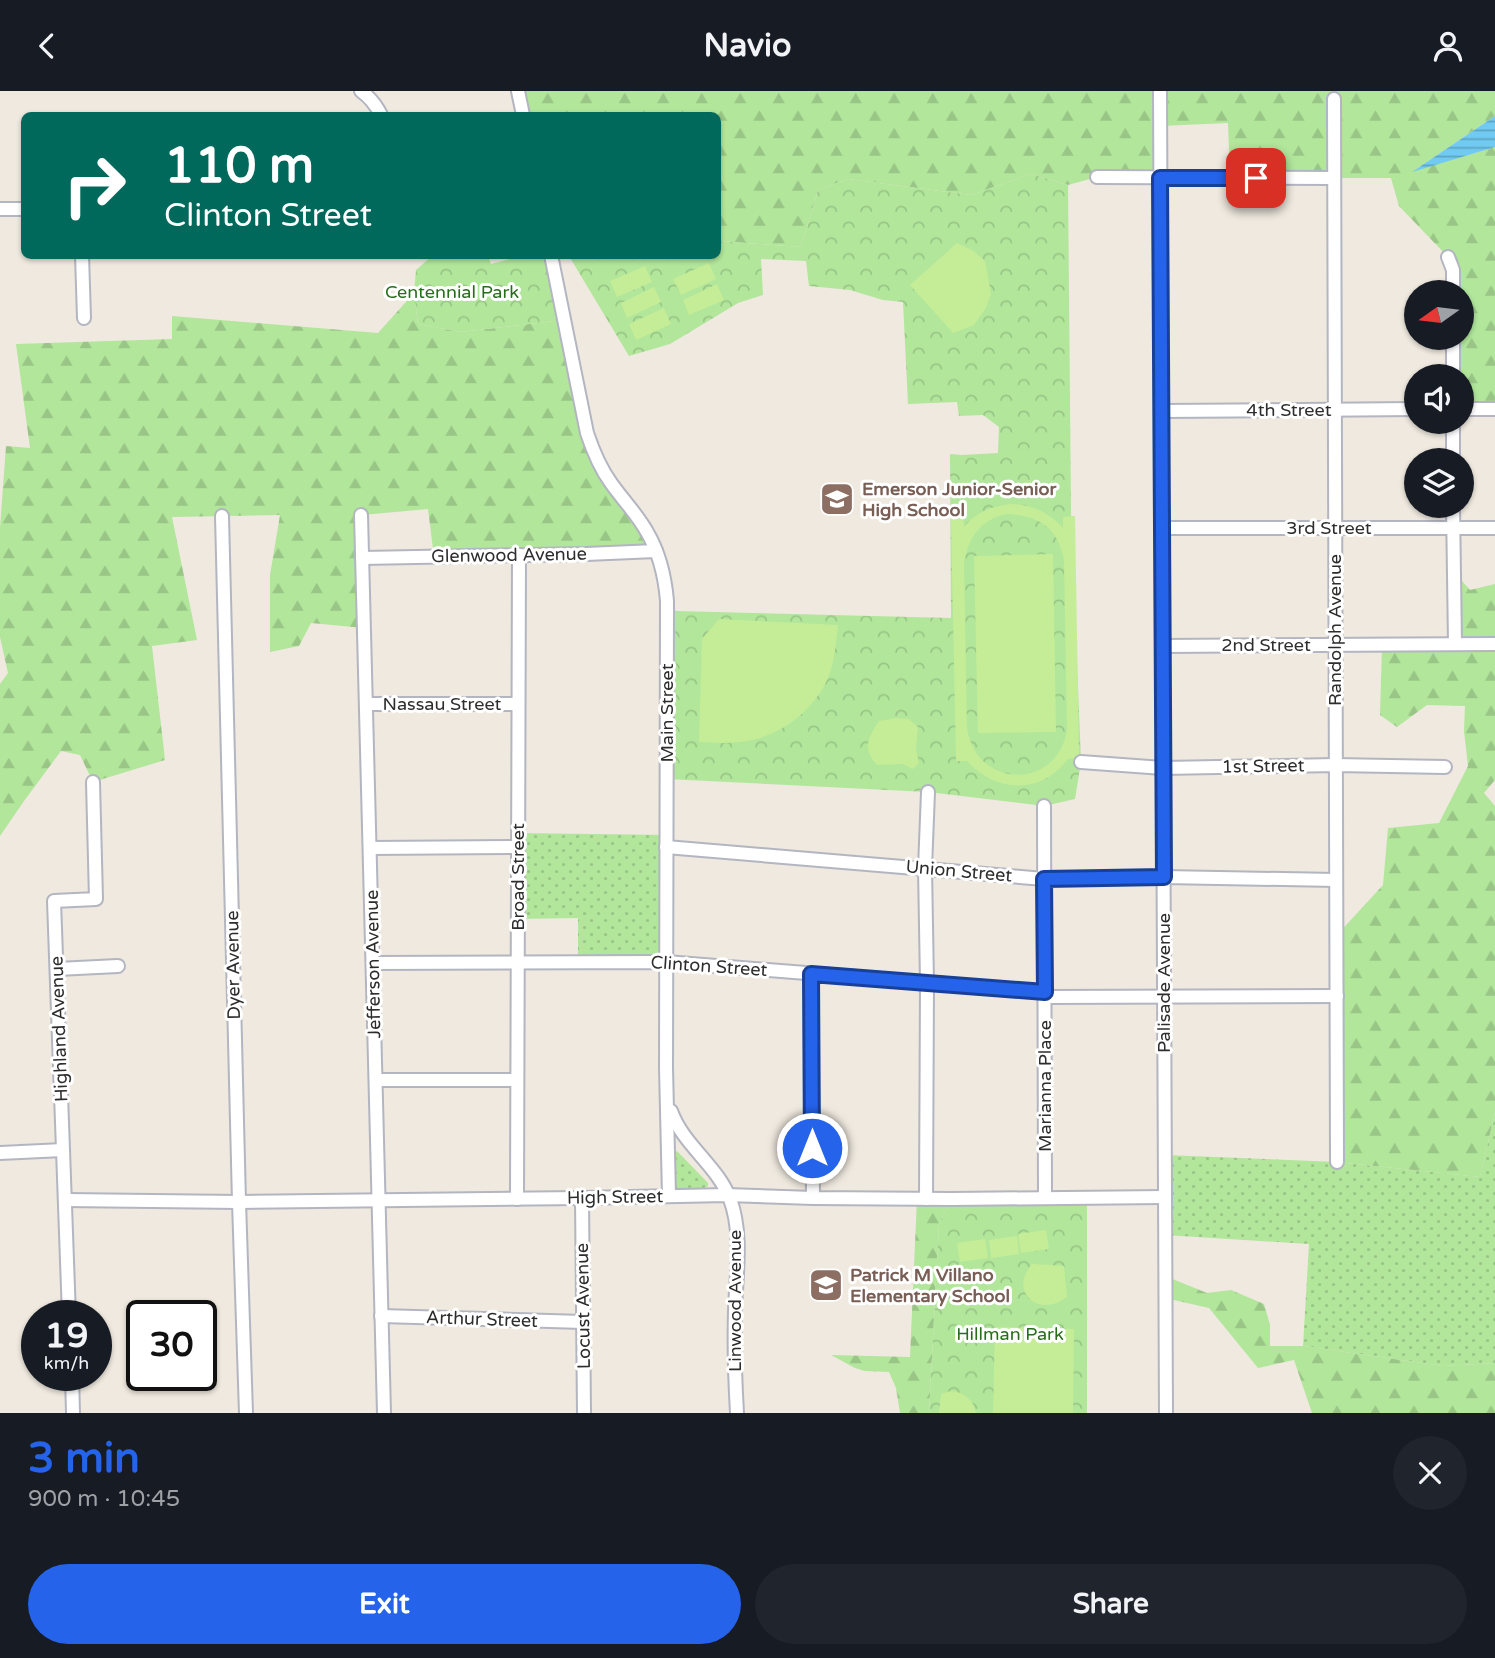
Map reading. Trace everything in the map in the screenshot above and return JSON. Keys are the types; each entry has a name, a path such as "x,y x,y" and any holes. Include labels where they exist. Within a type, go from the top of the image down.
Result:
{"street":[{"path":"361,91 379,112"},
{"path":"518,91 522,112"},
{"name":"Palisade Avenue","path":"1160,91 1166,1413"},
{"name":"Randolph Avenue","path":"1334,99 1337,1162"},
{"path":"1097,177 1334,178"},
{"path":"0,209 21,209"},
{"path":"1448,257 1453,270 1453,280"},
{"path":"82,259 84,318"},
{"name":"Main Street","path":"552,259 593,451 612,486 638,517 656,551 664,577 667,601 668,1196"},
{"name":"4th Street","path":"1162,411 1404,409"},
{"path":"1474,409 1495,409"},
{"name":"Jefferson Avenue","path":"361,515 384,1413"},
{"name":"Dyer Avenue","path":"222,516 246,1413"},
{"path":"1453,518 1455,644"},
{"name":"3rd Street","path":"1162,528 1495,528"},
{"name":"Glenwood Avenue","path":"362,558 656,551"},
{"name":"Broad Street","path":"517,1199 519,555"},
{"name":"2nd Street","path":"1163,646 1495,644"},
{"name":"Nassau Street","path":"366,704 518,704"},
{"name":"1st Street","path":"1081,762 1163,768 1335,765 1444,768"},
{"name":"Highland Avenue","path":"68,1300 54,901 96,899 93,782"},
{"path":"926,1199 925,868 928,792"},
{"name":"Marianna Place","path":"1044,806 1045,1198"},
{"path":"370,848 518,846"},
{"name":"Union Street","path":"666,847 1044,879 1164,877 1336,880"},
{"name":"Clinton Street","path":"373,963 666,962 1045,995 1337,996"},
{"path":"57,969 118,966"},
{"path":"811,974 813,1198"},
{"path":"376,1080 517,1080"},
{"name":"Linwood Avenue","path":"667,1083 669,1105 675,1122 713,1171 727,1195 734,1217 734,1364 737,1413"},
{"path":"0,1153 63,1150"},
{"name":"High Street","path":"65,1201 379,1201 727,1195 926,1199 1165,1197"},
{"name":"Locust Avenue","path":"582,1198 584,1413"},
{"name":"Arthur Street","path":"382,1316 583,1322"},
{"path":"72,1391 73,1413"}],"green space":[{"path":"518,91 1495,91 1495,116 1415,170 1495,147 1495,409 1474,409 1474,364 1453,364 1453,350 1474,350 1474,280 1451,280 1448,257 1399,206 1391,178 1230,178 1228,123 1160,126 1160,178 1097,177 1068,185 1031,174 971,195 848,179 818,190 801,247 721,241 721,112 522,112"},
{"path":"1031,174 1068,185 1071,512 1081,762 1075,799 1044,806 928,792 667,779 667,601 676,611 951,618 950,454 998,453 999,427 983,415 959,416 957,402 908,404 903,302 883,300 850,290 809,286 806,261 761,259 763,295 738,303 670,344 629,356 571,259 721,259 721,241 801,247 818,190 848,179 971,195"},
{"path":"957,243 972,250 985,261 991,294 986,308 974,325 953,333 910,285"},
{"name":"Centennial Park","path":"429,259 489,259 491,264 510,259 552,259 564,320 461,332 418,324 414,293 416,270"},
{"path":"709,263 716,279 681,295 673,279"},
{"path":"645,266 652,282 617,297 610,281"},
{"path":"717,284 724,300 689,315 683,300"},
{"path":"654,287 661,302 627,318 621,303"},
{"path":"414,293 418,324 461,332 564,320 587,433 656,551 434,557 428,509 362,515 364,628 311,623 299,646 270,652 270,575 280,515 172,517 197,640 152,646 165,760 93,782 80,755 61,751 0,836 0,684 8,673 0,637 0,528 6,446 30,448 16,344 172,339 172,316 378,333"},
{"path":"664,308 671,324 636,340 629,324"},
{"path":"1011,504 1033,508 1046,514 1063,528 1063,517 1075,516 1079,758 1068,759 1045,779 1018,785 991,779 967,761 956,761 951,519 963,519 964,527 991,508","holes":["1006,514 1045,525 1057,539 1064,560 1067,730 1060,750 1048,764 1033,772 1017,775 1000,772 985,763 973,748 967,728 964,564 972,538 982,526"]},
{"path":"1053,554 1056,732 978,733 974,556"},
{"path":"1454,572 1470,590 1495,584 1495,780 1484,793 1495,806 1495,1112 1480,1177 1337,1162 1336,936 1383,885 1388,828 1439,823 1468,766 1464,731 1465,706 1427,705 1397,727 1380,715 1382,645 1454,644"},
{"path":"719,619 838,625 834,658 828,678 815,699 798,718 764,737 726,743 699,742 702,639"},
{"path":"909,719 918,727 916,749 919,763 913,769 903,764 877,765 869,754 868,743 879,721"},
{"path":"518,833 667,835 666,962 578,962 578,918 518,919"},
{"path":"1495,1112 1495,1363 1443,1366 1303,1346 1309,1244 1165,1235 1165,1155 1337,1162 1480,1177"},
{"path":"674,1150 708,1186 702,1189 673,1187"},
{"name":"Hillman Park","path":"1087,1198 1087,1413 929,1413 939,1224 951,1199"},
{"path":"917,1199 951,1199 939,1224 929,1413 900,1413 896,1388 889,1372 865,1371 831,1355 910,1357"},
{"path":"1046,1230 1049,1249 1021,1253 1018,1234"},
{"path":"1017,1236 1019,1254 991,1258 989,1240"},
{"path":"985,1239 988,1258 960,1262 957,1243"},
{"path":"1032,1264 1064,1266 1067,1297 1046,1305 1030,1299 1023,1284 1025,1274"},
{"path":"1165,1276 1207,1293 1231,1290 1264,1304 1270,1325 1270,1346 1303,1346 1443,1366 1495,1363 1495,1413 1312,1413 1294,1360 1258,1368 1209,1308 1165,1298"},
{"path":"995,1327 1074,1329 1073,1413 993,1413"},
{"path":"951,1391 968,1397 976,1413 939,1413 941,1394"}],"water":[{"path":"1495,116 1495,147 1412,172"}],"place":[{"name":"Emerson Junior-Senior High School","path":"837,499"},
{"name":"Patrick M Villano Elementary School","path":"826,1285"}],"route":[{"path":"812,1148 811,974 1045,992 1044,879 1164,877 1160,178 1256,178"}]}
